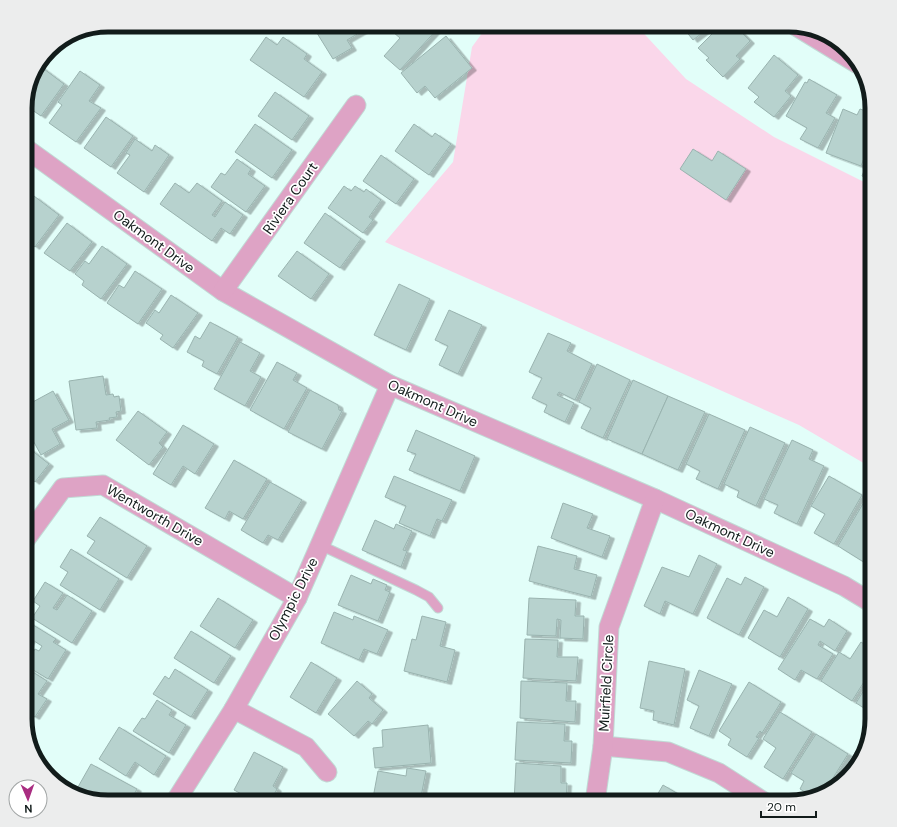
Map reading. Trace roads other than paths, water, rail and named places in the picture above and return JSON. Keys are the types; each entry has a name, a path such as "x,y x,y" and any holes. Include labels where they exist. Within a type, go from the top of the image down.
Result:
{"street":[{"path":"813,37 844,55"},
{"name":"Riviera Court","path":"223,291 356,105"},
{"name":"Oakmont Drive","path":"32,153 223,291 390,385 655,499 844,586 865,599"},
{"name":"Olympic Drive","path":"179,795 234,709 297,598 390,385"},
{"name":"Wentworth Drive","path":"32,530 63,488 103,485 297,598"},
{"name":"Muirfield Circle","path":"596,795 603,746 609,627 655,499"},
{"path":"234,709 306,748 327,772"},
{"path":"603,746 668,752 719,773 753,795"}],"lane":[{"path":"320,545 416,590 429,597 438,608"}]}
